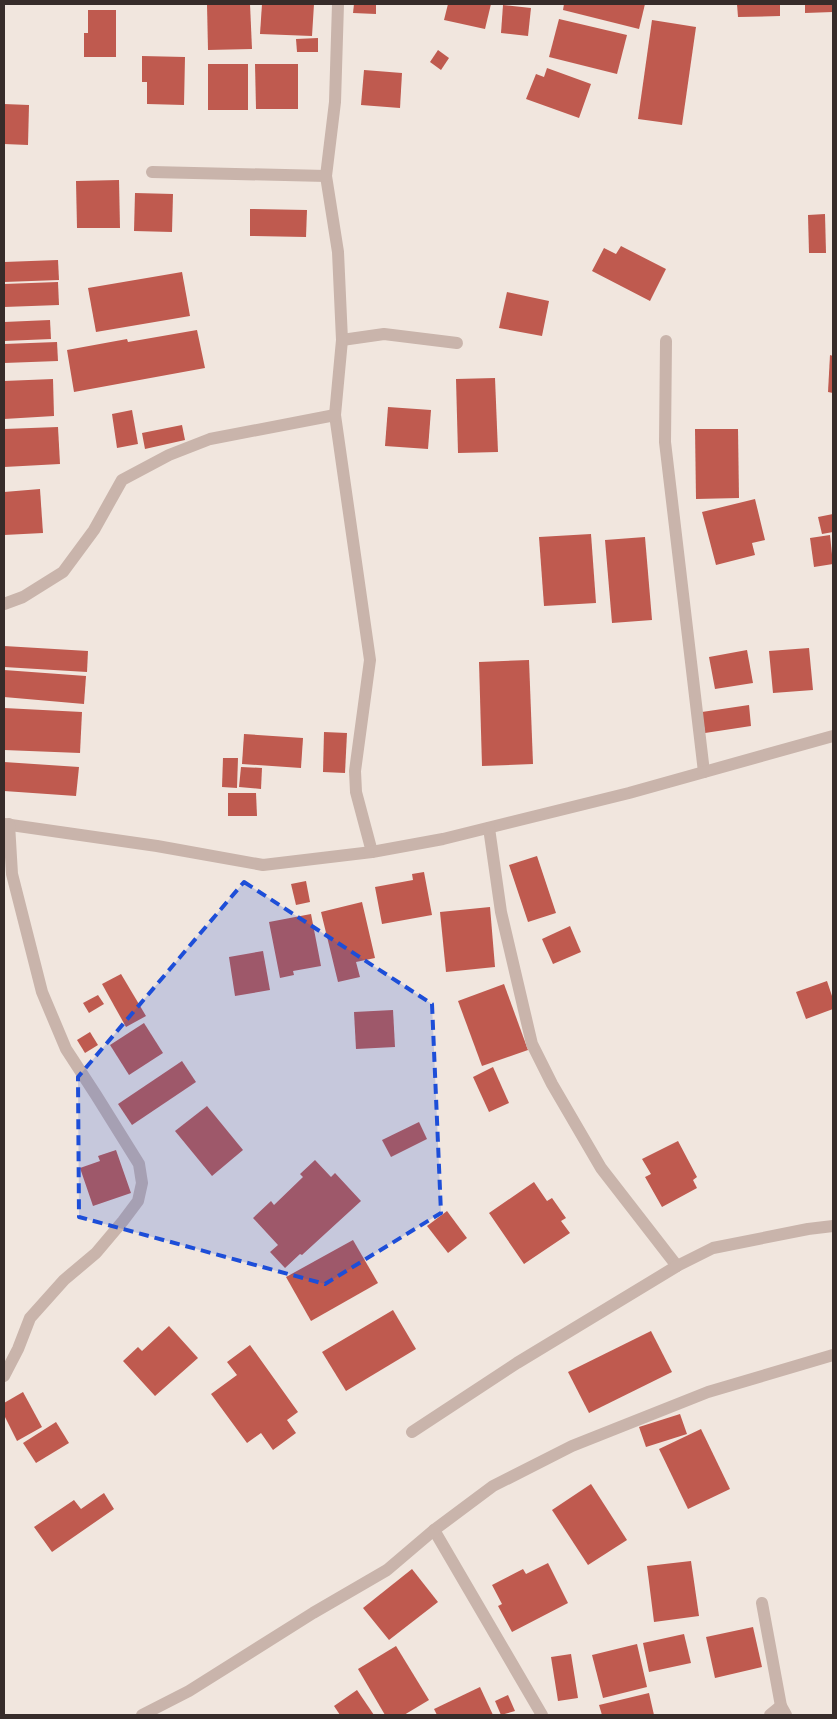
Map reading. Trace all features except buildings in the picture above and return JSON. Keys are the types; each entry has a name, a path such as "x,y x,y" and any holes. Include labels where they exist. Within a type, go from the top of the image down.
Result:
{"street":[{"path":"338,4 335,102 326,176 338,252 342,340 335,415 370,660 355,771 356,792 372,852"},
{"path":"152,172 326,176"},
{"path":"342,340 384,334 457,343"},
{"path":"666,341 665,442 704,772"},
{"path":"4,604 23,596 63,572 94,530 122,480 169,456 210,439 335,415"},
{"path":"4,1376 18,1349 30,1318 64,1280 96,1253 123,1221 138,1201 142,1183 139,1164 66,1049 42,992 12,874 6,824 263,864 372,852 443,840 628,793 833,736"},
{"path":"489,828 501,912 532,1044 552,1084 601,1168 677,1266"},
{"path":"412,1432 517,1362 677,1266 713,1248 808,1229 833,1226"},
{"path":"142,1715 189,1691 313,1613 386,1570 434,1530 493,1486 572,1446 708,1392 833,1355"},
{"path":"434,1530 542,1715"},
{"path":"762,1603 784,1711 770,1715"}],"highlighted area":[{"path":"244,882 432,1004 441,1213 325,1284 79,1217 78,1077"}]}
